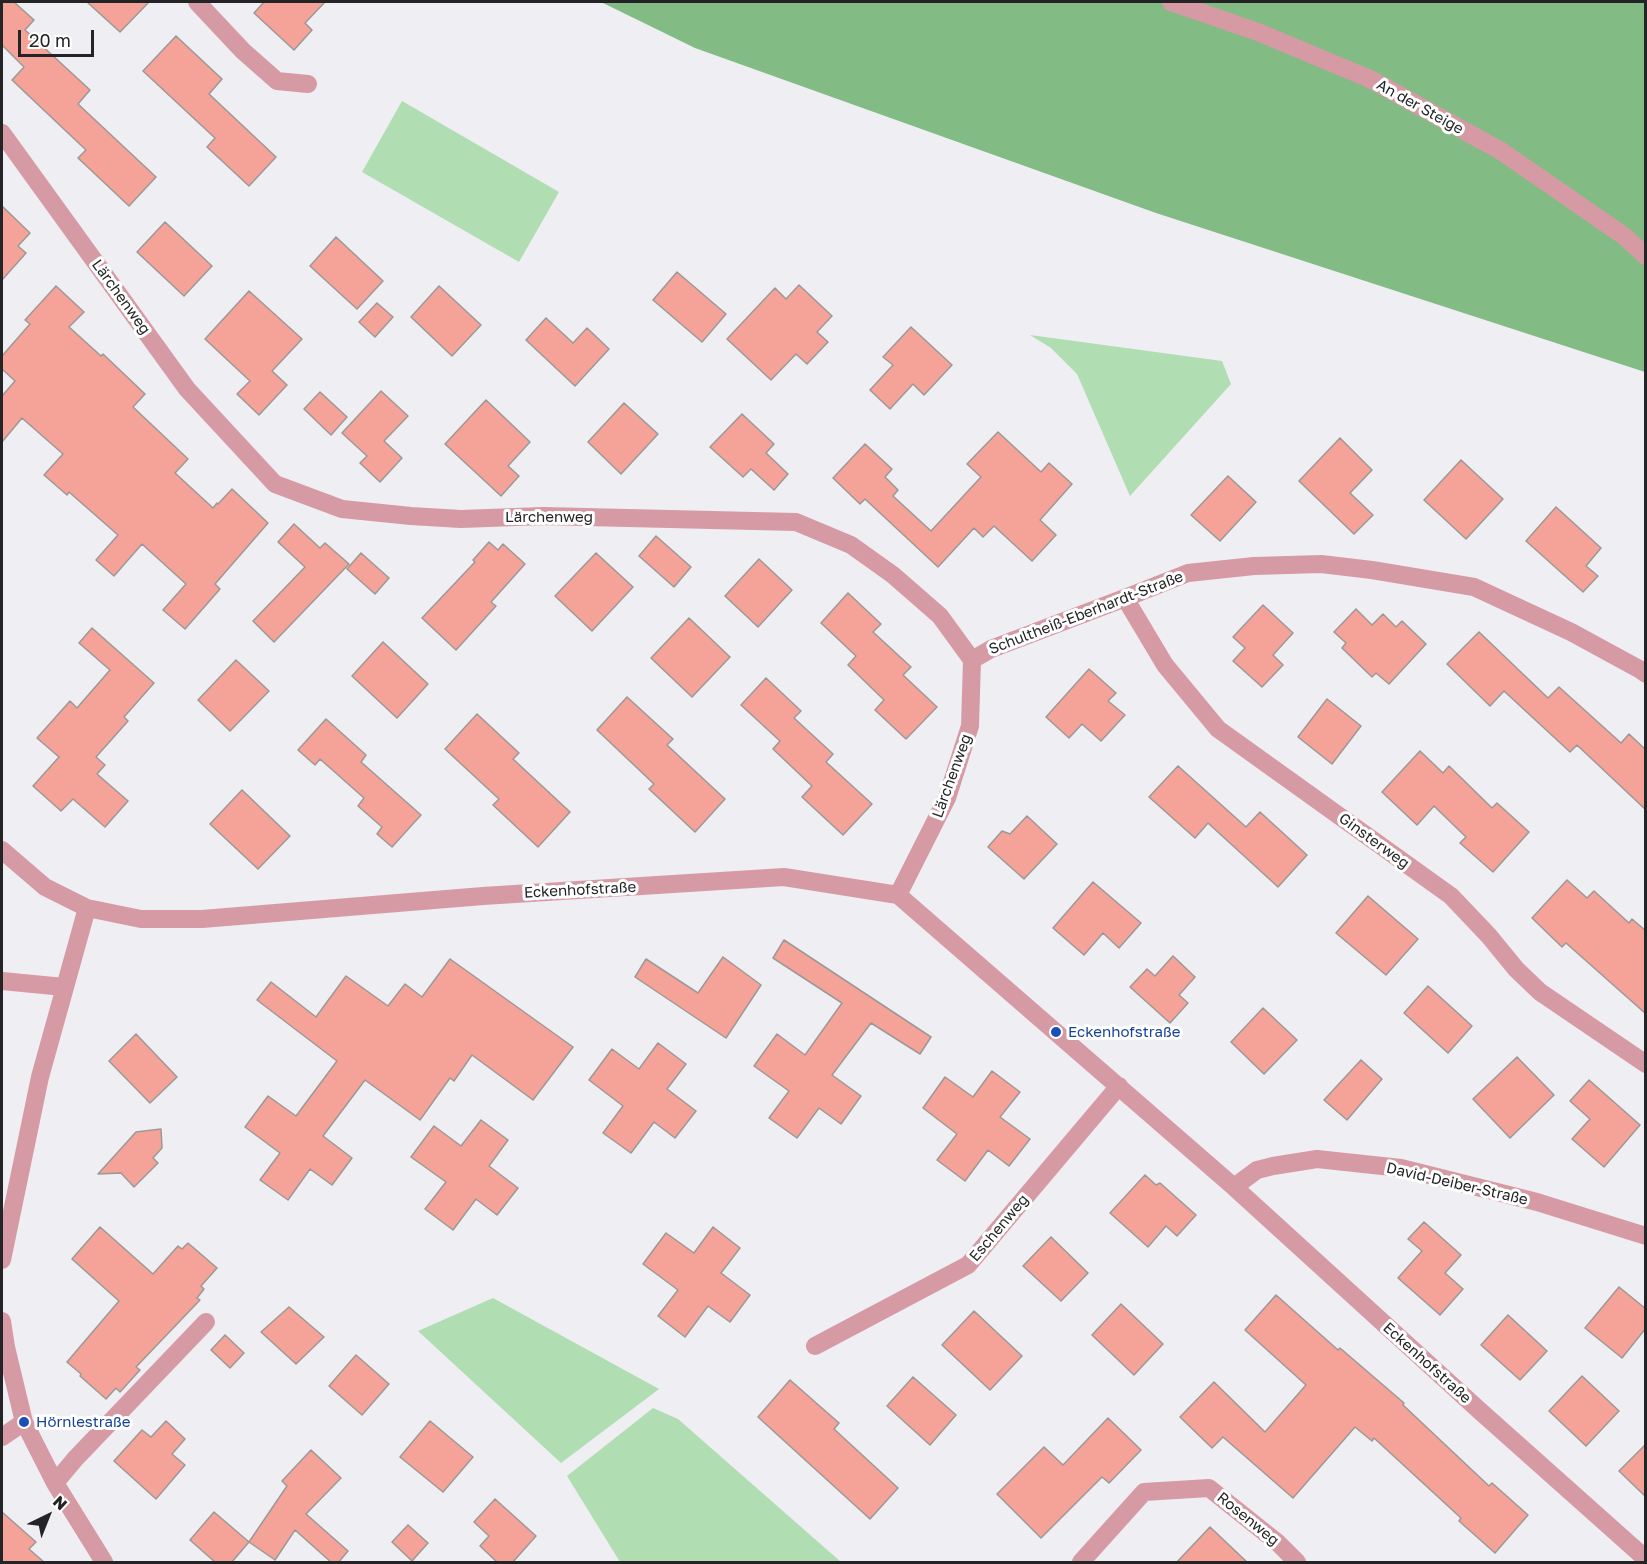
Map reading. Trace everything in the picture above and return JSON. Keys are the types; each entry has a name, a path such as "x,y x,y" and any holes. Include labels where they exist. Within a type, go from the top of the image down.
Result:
{"street":[{"path":"197,2 243,51 277,81 308,84"},
{"name":"An der Steige","path":"1171,2 1258,32 1370,80 1501,151 1624,236 1646,256"},
{"name":"Lärchenweg","path":"2,133 187,389 275,484 342,509 411,516 461,519 543,516 796,522 851,545 893,575 940,616 972,660 970,726 947,798 898,895"},
{"name":"Schultheiß-Eberhardt-Straße","path":"972,660 991,649 1188,573 1254,566 1321,564 1474,587 1571,632 1646,674"},
{"name":"Ginsterweg","path":"1125,598 1166,665 1218,729 1451,896 1516,969 1540,992 1646,1064"},
{"name":"Eckenhofstraße","path":"2,850 45,887 87,908 141,919 202,919 495,895 784,877 898,895 1234,1187 1646,1559"},
{"path":"2,1260 40,1077 87,908"},
{"path":"2,981 64,987"},
{"name":"Eschenweg","path":"815,1346 968,1265 1119,1086"},
{"name":"David-Deiber-Straße","path":"1234,1187 1257,1170 1317,1159 1401,1168 1537,1202 1646,1236"},
{"path":"2,1321 24,1422 55,1484 104,1563"},
{"path":"55,1484 75,1458 206,1322"},
{"path":"2,1437 24,1422"},
{"name":"Rosenweg","path":"1081,1563 1144,1492 1209,1488 1278,1543 1297,1563"}],"green space":[{"path":"601,2 1645,2 1645,372 1156,213 695,48"},
{"path":"402,101 559,192 519,262 362,172"},
{"path":"1030,335 1222,361 1231,384 1130,496 1077,374 1051,348"},
{"path":"493,1298 659,1389 561,1463 418,1331"},
{"path":"653,1408 678,1419 841,1562 620,1562 567,1476"}],"building":[{"path":"2,2 14,2 34,20 25,30 90,90 78,104 156,177 129,206 78,158 86,150 12,80 24,67 2,45"},
{"path":"87,2 149,2 120,32"},
{"path":"264,2 325,2 305,23 312,30 294,50 254,13"},
{"path":"176,36 222,79 209,94 276,157 249,186 207,147 215,138 143,71"},
{"path":"2,206 30,233 18,246 26,253 2,280"},
{"path":"165,222 212,266 184,296 137,252"},
{"path":"336,237 383,281 357,309 310,266"},
{"path":"677,272 726,314 702,342 653,300"},
{"path":"799,285 832,316 817,332 828,342 807,364 796,354 771,380 727,339 775,288 786,299"},
{"path":"56,286 84,312 69,327 101,356 103,354 145,394 133,407 188,459 175,473 213,508 232,489 268,523 215,584 220,589 185,629 163,610 186,584 142,544 114,576 96,560 118,535 69,492 67,495 44,475 63,454 22,418 2,442 2,396 15,381 2,369 2,356 30,324 25,320"},
{"path":"439,286 481,325 452,356 411,317"},
{"path":"249,291 302,339 272,371 287,385 259,415 237,394 250,381 205,339"},
{"path":"377,303 393,317 375,337 359,322"},
{"path":"546,318 573,343 587,328 609,349 575,386 526,340"},
{"path":"911,327 952,365 924,395 913,384 890,409 870,390 893,365 883,357"},
{"path":"381,391 408,416 384,441 402,458 380,482 360,463 367,456 342,433"},
{"path":"320,392 347,417 331,435 304,409"},
{"path":"486,400 530,442 508,466 519,476 501,496 445,444"},
{"path":"624,403 658,434 621,474 588,442"},
{"path":"742,414 774,444 766,453 788,474 774,490 751,469 743,477 710,447"},
{"path":"998,432 1041,472 1049,463 1072,484 1040,520 1056,535 1032,561 994,526 983,537 974,528 938,567 865,499 860,504 833,478 865,444 892,469 885,477 898,490 893,496 931,531 981,477 967,464"},
{"path":"1340,438 1372,470 1350,493 1373,515 1354,534 1299,481"},
{"path":"1461,460 1503,499 1466,539 1424,500"},
{"path":"1228,476 1256,502 1220,541 1191,515"},
{"path":"1556,507 1601,548 1586,566 1598,576 1583,592 1526,541"},
{"path":"294,524 320,548 325,543 349,564 274,642 253,621 305,567 278,542"},
{"path":"656,536 691,567 674,587 639,556"},
{"path":"489,542 498,550 503,544 525,564 491,602 496,606 456,650 422,618 475,562 473,560"},
{"path":"361,553 389,578 375,594 347,569"},
{"path":"596,553 633,587 592,631 555,596"},
{"path":"759,559 792,590 758,627 725,596"},
{"path":"848,593 881,624 873,632 911,667 903,675 937,707 906,739 875,710 884,700 848,665 856,656 821,623"},
{"path":"1263,605 1293,633 1273,655 1283,665 1262,687 1233,661 1245,648 1233,637"},
{"path":"1356,609 1372,625 1383,614 1396,627 1402,621 1426,644 1389,684 1376,673 1372,677 1342,648 1346,643 1334,632"},
{"path":"689,618 730,657 692,697 651,658"},
{"path":"92,628 154,683 124,717 128,721 96,757 105,765 97,774 128,801 105,827 73,799 61,811 33,786 59,757 37,738 70,701 77,708 110,670 79,643"},
{"path":"1479,632 1548,698 1559,687 1621,743 1629,734 1646,750 1646,810 1577,745 1570,752 1504,691 1490,706 1447,664"},
{"path":"383,642 428,684 397,718 352,676"},
{"path":"236,660 269,691 230,731 198,700"},
{"path":"1089,669 1116,693 1108,701 1125,715 1101,741 1082,724 1069,738 1046,717"},
{"path":"766,678 801,711 794,718 833,754 826,762 872,804 843,835 802,797 812,786 773,749 780,741 741,705"},
{"path":"627,697 673,739 667,745 725,799 695,832 649,789 654,784 597,730"},
{"path":"1327,699 1361,726 1332,764 1298,737"},
{"path":"477,714 519,753 513,759 570,812 538,847 493,805 499,799 445,749"},
{"path":"326,719 366,755 361,762 421,815 392,847 377,834 382,827 358,806 364,798 320,759 315,765 298,750"},
{"path":"1420,751 1443,773 1449,766 1492,808 1497,803 1529,832 1493,872 1460,843 1466,837 1434,806 1417,825 1382,792"},
{"path":"1178,766 1246,827 1260,812 1307,855 1278,887 1208,823 1195,838 1149,797"},
{"path":"242,790 290,836 258,869 210,824"},
{"path":"1027,816 1057,844 1024,879 988,847 1002,831 1010,834"},
{"path":"1567,880 1587,898 1594,891 1629,923 1632,919 1646,931 1646,1014 1566,943 1562,947 1532,918"},
{"path":"1093,882 1141,923 1119,948 1103,933 1084,955 1053,928"},
{"path":"1368,896 1418,939 1386,975 1336,933"},
{"path":"784,940 931,1037 920,1054 871,1023 832,1075 861,1096 841,1124 819,1108 797,1138 769,1118 789,1091 754,1066 777,1034 805,1055 842,1003 773,958"},
{"path":"1173,956 1195,977 1179,995 1188,1003 1170,1023 1130,987 1147,969 1155,976"},
{"path":"723,957 761,985 726,1038 635,977 646,959 698,993"},
{"path":"450,959 573,1047 533,1100 472,1055 454,1081 450,1078 420,1120 365,1080 323,1136 352,1158 332,1185 310,1169 288,1200 260,1180 280,1153 245,1127 268,1096 296,1116 337,1061 257,1000 271,982 316,1017 346,976 388,1006 405,984 422,997"},
{"path":"1428,986 1472,1026 1448,1053 1404,1013"},
{"path":"1263,1008 1297,1040 1264,1074 1231,1042"},
{"path":"136,1034 177,1077 150,1103 109,1061"},
{"path":"658,1043 686,1064 667,1089 696,1111 675,1138 654,1122 631,1153 603,1133 623,1106 589,1080 612,1049 639,1069"},
{"path":"1517,1057 1554,1095 1510,1138 1473,1099"},
{"path":"1361,1060 1382,1079 1347,1120 1324,1100"},
{"path":"992,1071 1020,1092 1000,1117 1030,1139 1009,1166 988,1150 965,1181 937,1160 957,1134 923,1108 945,1077 973,1097"},
{"path":"1589,1080 1640,1125 1604,1167 1572,1139 1590,1119 1570,1101"},
{"path":"481,1120 508,1140 489,1166 518,1188 497,1215 476,1199 453,1230 425,1209 446,1182 411,1157 434,1126 461,1146"},
{"path":"161,1129 162,1148 153,1158 158,1163 134,1187 121,1173 98,1174 136,1132"},
{"path":"1145,1175 1156,1185 1160,1183 1196,1215 1177,1236 1166,1226 1148,1247 1110,1213"},
{"path":"1424,1222 1461,1255 1445,1273 1463,1289 1440,1315 1398,1278 1422,1251 1408,1239"},
{"path":"100,1227 153,1274 178,1246 182,1249 188,1243 217,1268 201,1286 204,1289 197,1298 200,1300 136,1367 140,1370 120,1392 116,1388 106,1399 67,1362 119,1301 72,1259"},
{"path":"713,1227 740,1248 721,1273 750,1295 730,1322 708,1306 685,1337 658,1316 678,1290 643,1264 666,1233 694,1253"},
{"path":"1051,1237 1088,1273 1061,1301 1023,1266"},
{"path":"1619,1287 1646,1309 1646,1328 1622,1358 1585,1328"},
{"path":"1276,1295 1338,1350 1340,1348 1404,1403 1403,1405 1489,1486 1492,1483 1528,1515 1495,1553 1459,1521 1461,1518 1374,1438 1372,1441 1355,1427 1293,1498 1223,1437 1212,1448 1180,1417 1214,1382 1265,1432 1306,1385 1245,1330"},
{"path":"1121,1304 1163,1344 1134,1375 1092,1335"},
{"path":"289,1307 324,1337 296,1364 261,1332"},
{"path":"974,1311 1022,1356 990,1390 942,1345"},
{"path":"1508,1315 1547,1351 1520,1380 1481,1345"},
{"path":"225,1335 244,1353 230,1368 211,1350"},
{"path":"356,1355 389,1384 362,1415 329,1386"},
{"path":"1582,1376 1619,1411 1586,1446 1549,1411"},
{"path":"913,1377 956,1415 930,1445 887,1406"},
{"path":"790,1380 839,1423 834,1429 898,1488 870,1519 758,1417"},
{"path":"1108,1418 1141,1450 1109,1483 1102,1477 1041,1538 997,1494 1044,1447 1063,1465"},
{"path":"166,1421 185,1439 172,1454 185,1465 156,1499 114,1461 142,1430 151,1437"},
{"path":"430,1421 473,1457 443,1492 400,1457"},
{"path":"1646,1444 1646,1497 1619,1471"},
{"path":"311,1450 341,1478 306,1514 348,1551 338,1563 332,1563 295,1530 275,1560 249,1542 287,1486 282,1481"},
{"path":"495,1499 536,1536 512,1563 498,1563 480,1546 489,1536 474,1522"},
{"path":"2,1512 36,1542 29,1549 45,1563 2,1563"},
{"path":"214,1512 249,1542 231,1563 216,1563 190,1540"},
{"path":"408,1525 428,1543 412,1561 392,1542"},
{"path":"1210,1527 1248,1563 1176,1563"}],"place":[{"name":"Eckenhofstraße","path":"1056,1032"},
{"name":"Hörnlestraße","path":"24,1422"}]}
